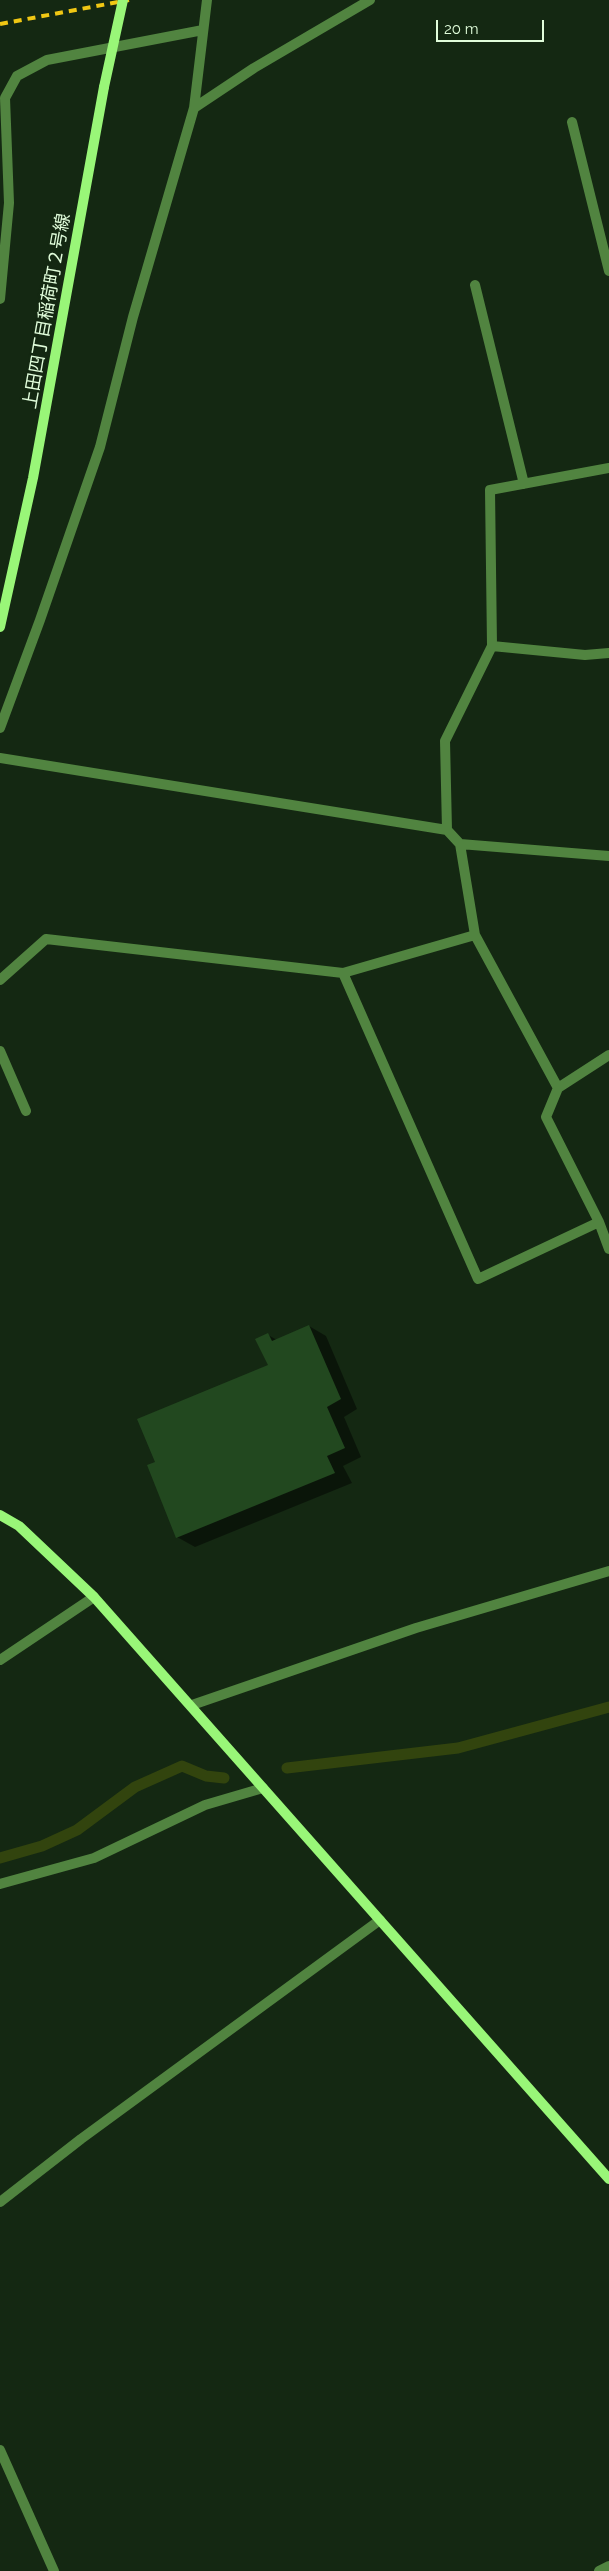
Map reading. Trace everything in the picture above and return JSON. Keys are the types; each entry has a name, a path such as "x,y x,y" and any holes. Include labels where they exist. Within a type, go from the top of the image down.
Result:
{"street":[{"name":"上田四丁目稲荷町２号線","path":"0,626 33,478 104,87 123,0"},
{"path":"0,728 100,447 133,317 194,108 207,0"},
{"path":"194,108 254,68 370,0"},
{"path":"0,300 4,204 5,98 17,76 47,60 203,30"},
{"path":"572,122 609,271"},
{"path":"475,285 524,484"},
{"path":"447,830 445,741 492,646 490,490 609,468"},
{"path":"492,646 585,655 609,653"},
{"path":"0,758 447,830 460,844 474,935 558,1088"},
{"path":"460,844 609,856"},
{"path":"0,980 46,938 342,973 474,935"},
{"path":"342,973 478,1279 599,1222"},
{"path":"0,1051 26,1111"},
{"path":"609,1055 558,1088 546,1117 599,1222 609,1248"},
{"path":"0,1515 19,1526 94,1597 192,1705 263,1788 609,2179"},
{"path":"192,1705 416,1628 609,1571"},
{"path":"0,1660 94,1597"},
{"path":"0,1884 94,1858 205,1805 263,1788"},
{"path":"0,2202 81,2139 380,1920"},
{"path":"0,2450 54,2571"},
{"path":"598,2571 609,2566"}],"building":[{"path":"309,1325 341,1399 327,1407 345,1448 327,1456 335,1473 176,1538 147,1465 155,1462 137,1419 268,1365 255,1339 268,1333 272,1341"}],"waterway":[{"path":"287,1768 458,1748 609,1707"},
{"path":"0,1858 42,1846 77,1830 135,1787 182,1766 206,1776 224,1778"}],"railway":[{"path":"0,24 129,0"}]}
